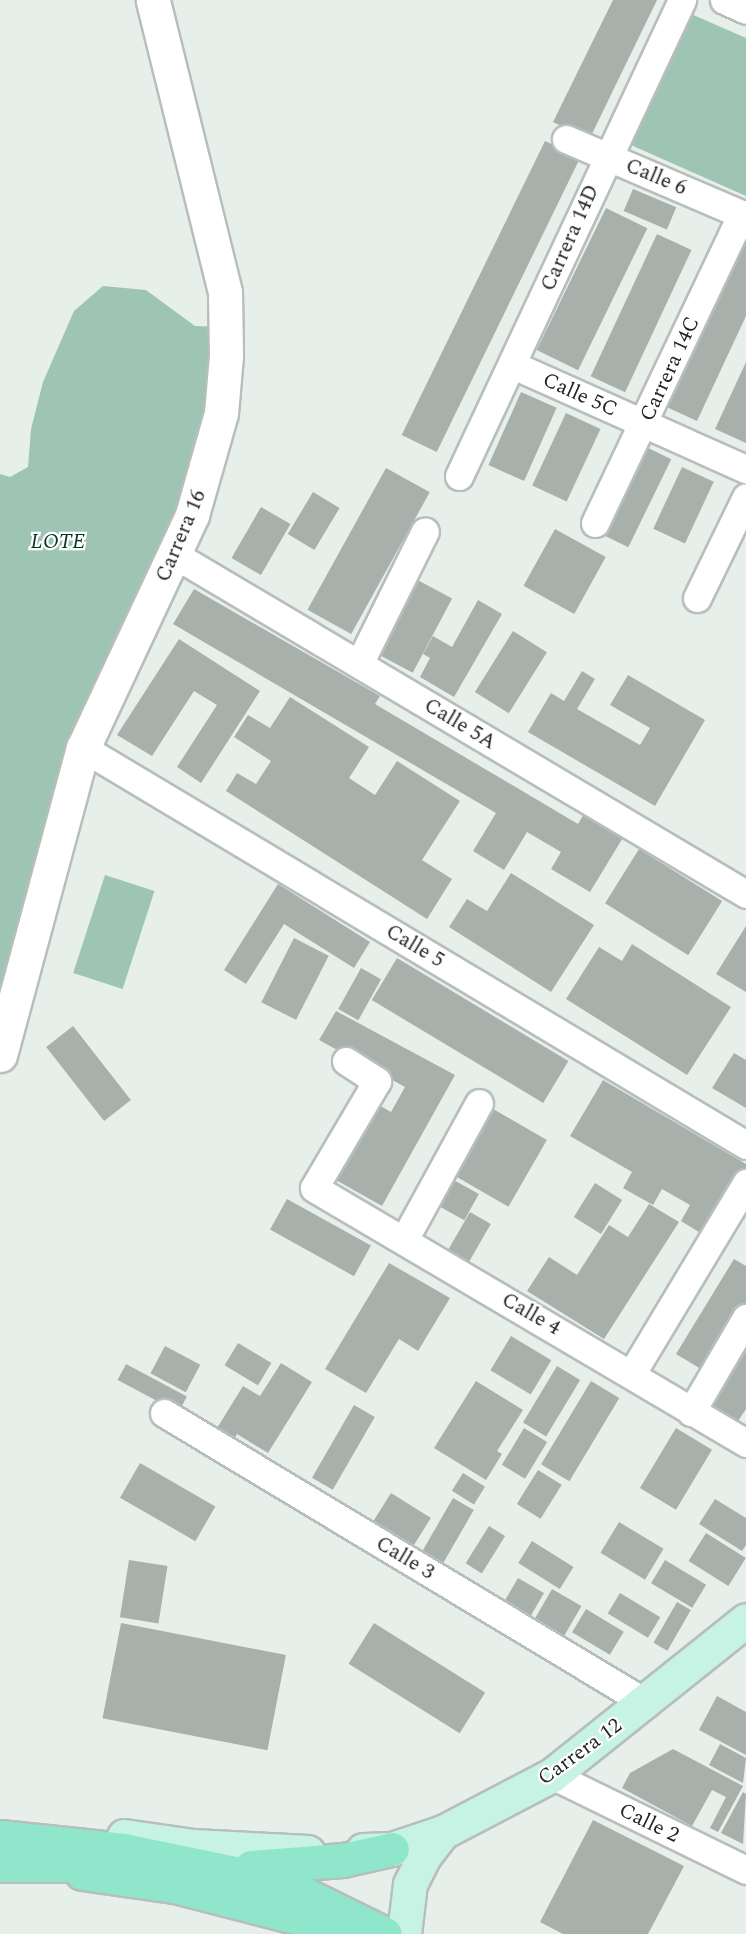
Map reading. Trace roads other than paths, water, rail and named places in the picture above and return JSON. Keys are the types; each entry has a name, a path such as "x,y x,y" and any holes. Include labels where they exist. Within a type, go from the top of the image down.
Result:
{"main road":[{"name":"Carrera 12","path":"0,1824 80,1830 193,1846 306,1852 392,1849 443,1832 552,1775 646,1703 746,1620"},
{"path":"404,1934 410,1884 424,1856 443,1832"},
{"path":"1,1856 294,1866 392,1849"},
{"path":"1,1856 175,1886 361,1934"},
{"path":"195,1864 250,1876 304,1894 385,1934"}],"street":[{"name":"Carrera 16","path":"0,1054 83,748 175,555 206,472 221,413 226,356 225,292 153,0"},
{"name":"Carrera 14D","path":"459,476 513,365 607,157 682,0"},
{"path":"724,0 746,10"},
{"name":"Calle 6","path":"566,139 744,215"},
{"name":"Carrera 14C","path":"595,523 645,424 744,215"},
{"name":"Calle 5C","path":"513,365 746,469"},
{"path":"697,598 746,497"},
{"path":"359,664 426,531"},
{"name":"Calle 5A","path":"175,555 746,894"},
{"name":"Calle 5","path":"83,748 746,1144"},
{"name":"Calle 4","path":"346,1061 377,1081 314,1188 632,1373 691,1412 746,1443"},
{"path":"404,1240 479,1103"},
{"path":"632,1373 746,1183"},
{"path":"691,1412 746,1318"},
{"name":"Calle 3","path":"164,1413 646,1703"},
{"name":"Calle 2","path":"552,1775 746,1869"}],"park label":[{"name":"LOTE","path":"58,542"}]}
